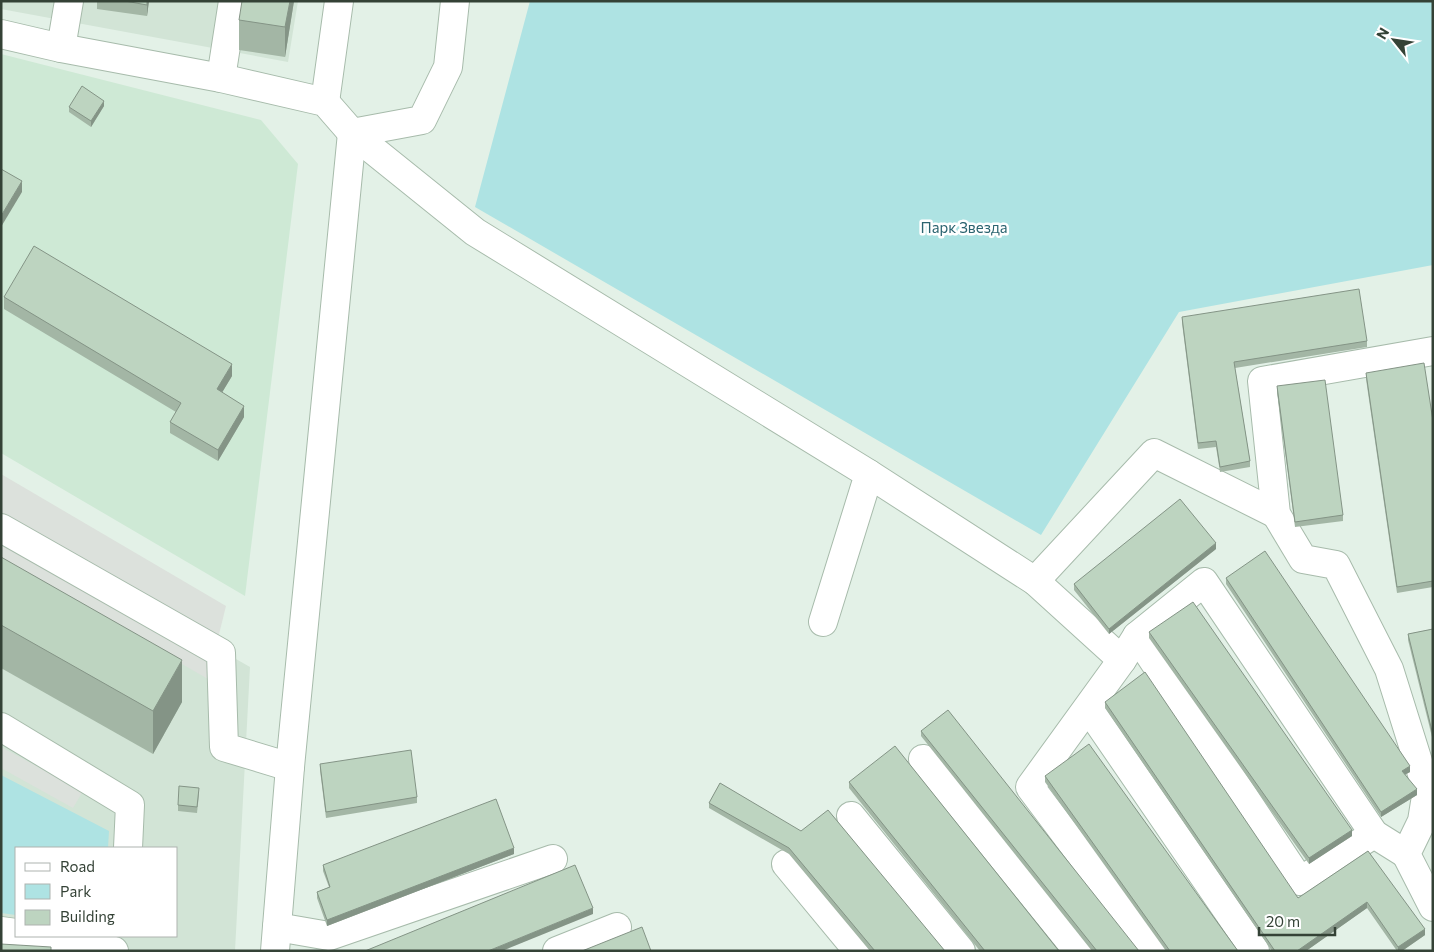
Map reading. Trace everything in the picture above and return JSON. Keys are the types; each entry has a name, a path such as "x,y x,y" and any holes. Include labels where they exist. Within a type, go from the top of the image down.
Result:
{"street":[{"path":"61,48 69,1"},
{"path":"221,78 233,1"},
{"path":"325,102 338,1"},
{"path":"352,133 422,120 448,67 455,1"},
{"path":"1,34 61,48 221,78 325,102 352,133 474,232 869,474 1035,581 1122,660"},
{"path":"352,133 290,767 276,939 329,936 552,859"},
{"path":"1406,854 1422,821 1427,790 1389,669 1336,565 1303,559 1276,514 1262,380 1433,352"},
{"path":"1035,581 1154,453 1276,514"},
{"path":"823,622 869,474"},
{"path":"1,528 221,653 224,747 290,767"},
{"path":"1153,951 1030,787 1089,709 1137,636 1204,582 1374,834 1406,854 1433,907"},
{"path":"1137,636 1300,881 1374,834"},
{"path":"1089,709 1255,951"},
{"path":"1,727 130,805 128,847"},
{"path":"923,759 1078,951"},
{"path":"851,816 961,951"},
{"path":"786,864 858,951"},
{"path":"557,951 617,928"},
{"path":"1,931 15,933"},
{"path":"39,937 98,948"}],"shaded area":[{"path":"1,1 298,1 288,62 1,9"},
{"path":"1,54 261,120 298,164 245,596 1,453"},
{"path":"1,474 226,606 208,679 1,560"},
{"path":"1,525 250,667 235,951 1,951"},
{"path":"1,747 83,791 73,808 1,768"}],"green space":[{"name":"Парк Звезда","path":"530,1 1433,1 1433,265 1179,312 1041,535 475,207"},
{"path":"1,775 109,831 108,847 15,847 15,915 1,913"}],"building":[{"path":"125,1 147,1 147,5"},
{"path":"242,1 290,1 285,27 239,20"},
{"path":"82,86 104,101 91,121 69,107"},
{"path":"1,169 22,181 1,216"},
{"path":"34,246 232,364 217,389 244,406 218,450 170,422 181,403 4,297"},
{"path":"1359,289 1367,341 1234,362 1250,461 1220,467 1216,441 1198,443 1182,317"},
{"path":"1424,363 1433,421 1433,581 1397,587 1366,373"},
{"path":"1325,380 1343,515 1295,522 1277,386"},
{"path":"1180,499 1216,543 1109,629 1074,584"},
{"path":"1265,551 1410,766 1402,771 1417,789 1381,812 1226,578"},
{"path":"1,557 182,660 153,711 1,625"},
{"path":"1193,602 1352,830 1309,858 1149,632"},
{"path":"1433,629 1433,735 1408,634"},
{"path":"1145,672 1298,898 1368,851 1425,929 1398,947 1367,902 1297,951 1275,951 1105,702"},
{"path":"948,710 1139,951 1097,951 921,731"},
{"path":"1089,744 1238,951 1170,951 1045,776"},
{"path":"895,746 1059,951 985,951 849,782"},
{"path":"411,750 417,797 326,812 320,764"},
{"path":"720,783 801,831 828,810 945,951 875,951 789,848 709,803"},
{"path":"179,786 199,788 197,807 178,805"},
{"path":"496,799 514,848 327,920 317,892 330,887 323,865"},
{"path":"575,865 593,908 488,951 365,951"},
{"path":"642,927 651,951 582,951"},
{"path":"1,944 51,947 51,951 1,951"}]}
